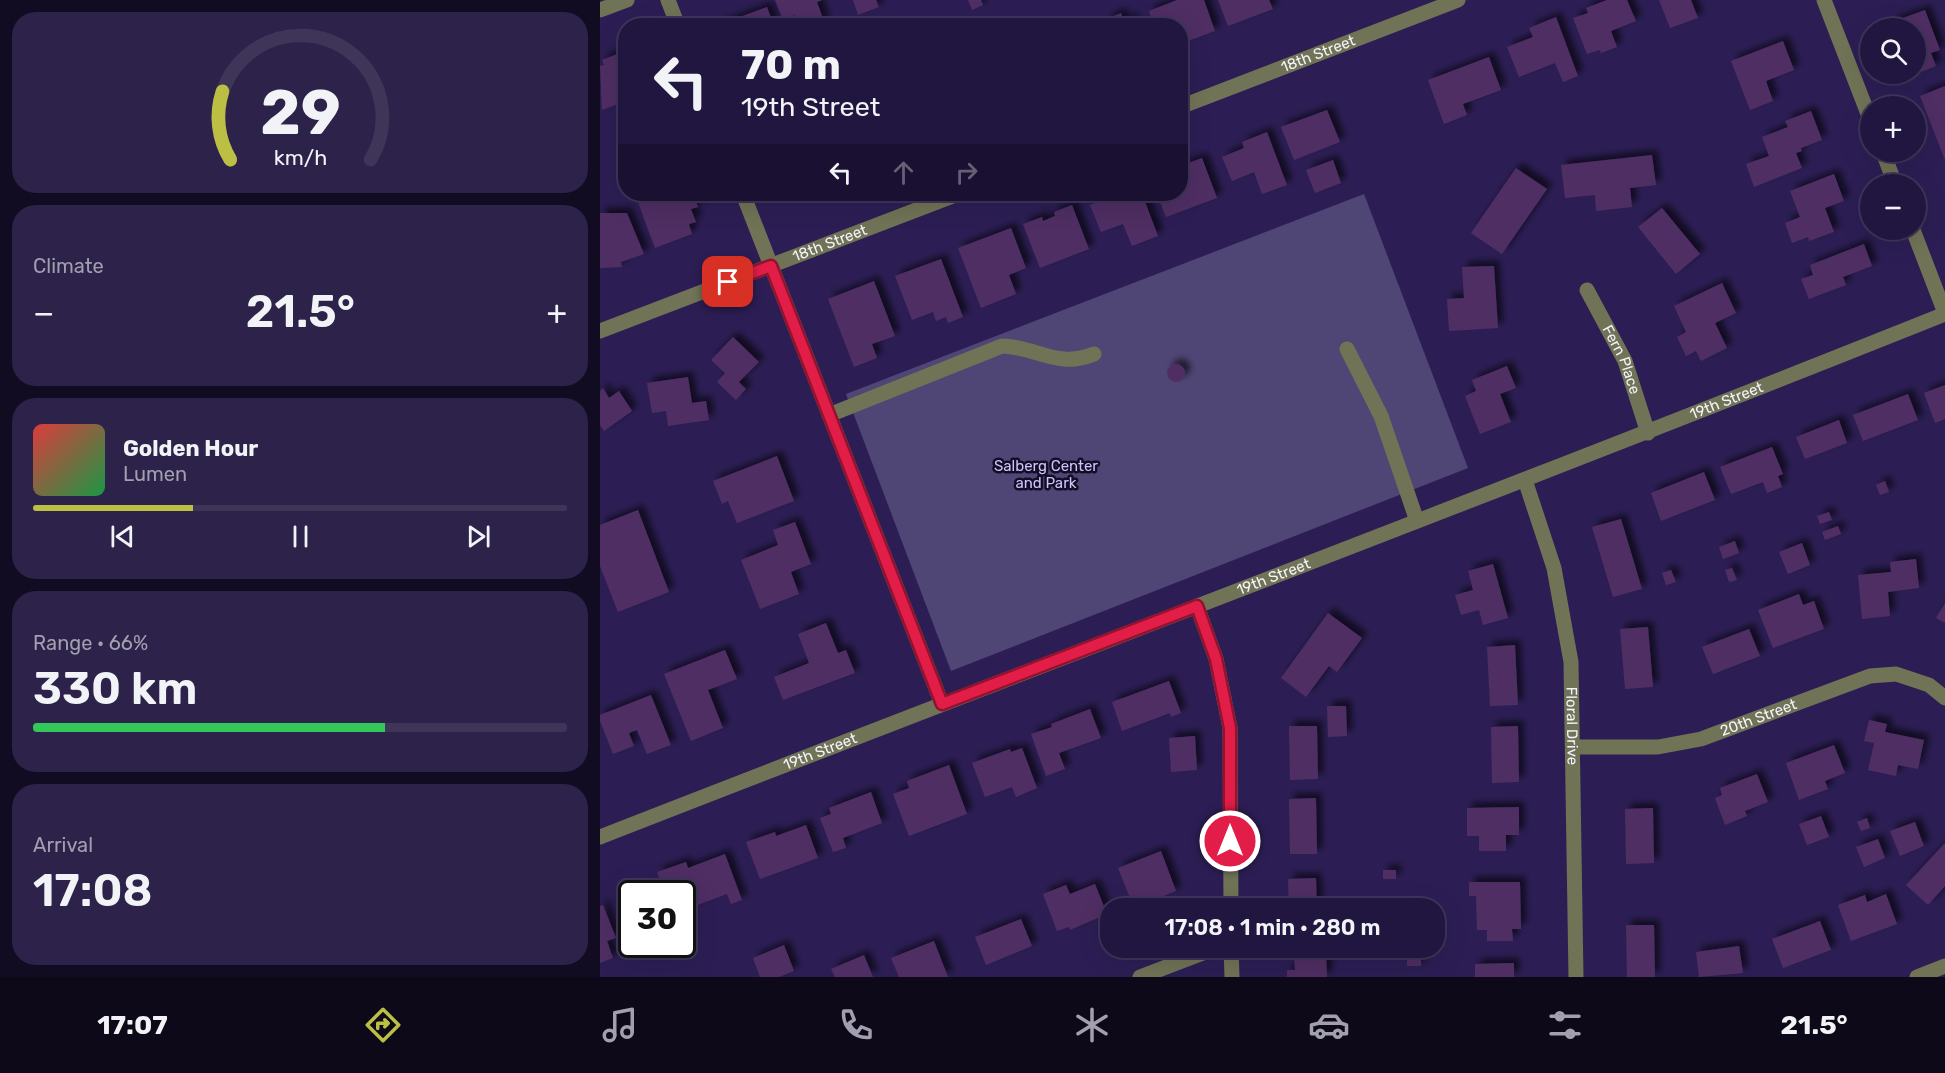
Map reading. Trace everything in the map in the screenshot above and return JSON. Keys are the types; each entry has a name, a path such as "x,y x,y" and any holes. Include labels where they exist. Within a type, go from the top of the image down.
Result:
{"street":[{"path":"600,10 627,0"},
{"path":"668,0 675,18"},
{"name":"18th Street","path":"1188,104 1458,0"},
{"path":"1824,0 1861,96"},
{"path":"746,201 942,704"},
{"name":"18th Street","path":"600,331 940,201"},
{"path":"1917,240 1945,314"},
{"name":"Fern Place","path":"1587,290 1625,361 1648,433"},
{"name":"19th Street","path":"600,837 1648,433 1945,314"},
{"path":"829,415 1002,346 1016,346 1069,361 1083,359 1094,354"},
{"path":"1347,349 1381,416 1417,521"},
{"name":"Floral Drive","path":"1525,480 1554,568 1571,662 1576,977"},
{"path":"1197,606 1216,659 1230,728 1231,898"},
{"name":"20th Street","path":"1574,747 1658,747 1701,739 1870,676 1896,674 1929,685 1940,694"},
{"path":"1140,977 1190,958"},
{"path":"1231,958 1232,977"},
{"path":"1917,977 1945,966"}],"green space":[{"name":"Salberg Center and Park","path":"1364,194 1468,468 951,671 846,394"}],"building":[{"path":"775,0 822,0 817,2 823,18 796,18 795,15 782,18"},
{"path":"853,0 876,0 879,7 858,15"},
{"path":"968,0 981,0 983,5 972,10"},
{"path":"1177,0 1204,0 1215,31 1188,41 1188,18 1151,18 1149,11"},
{"path":"1218,0 1269,0 1273,9 1228,26"},
{"path":"1607,0 1627,0 1636,21 1611,31 1617,47 1601,53 1600,50 1587,54 1573,18 1588,13 1586,8"},
{"path":"1659,0 1691,0 1698,18 1670,28"},
{"path":"767,7 771,18 737,18"},
{"path":"1925,10 1940,50 1931,53 1936,66 1926,70 1926,18 1903,18"},
{"path":"1121,13 1123,18 1109,18"},
{"path":"1556,17 1578,76 1563,82 1555,63 1519,77 1507,47 1533,37 1529,28"},
{"path":"1783,41 1794,70 1766,81 1773,101 1750,110 1731,61"},
{"path":"618,54 618,104 602,110 600,66 604,65 602,60"},
{"path":"1489,57 1501,90 1463,104 1467,115 1444,124 1428,80"},
{"path":"1945,86 1945,160 1926,111 1926,96 1920,96"},
{"path":"1327,110 1340,142 1294,160 1281,127"},
{"path":"1811,111 1822,140 1801,148 1802,151 1796,153 1802,168 1754,187 1746,164 1769,156 1762,137 1788,127 1785,121"},
{"path":"1267,132 1287,185 1262,194 1254,172 1232,181 1222,157 1244,148 1242,142"},
{"path":"1652,155 1656,185 1630,188 1632,207 1596,211 1595,195 1565,198 1561,165"},
{"path":"1202,158 1217,198 1166,217 1160,201 1188,201 1188,163"},
{"path":"1333,160 1341,183 1315,193 1306,170"},
{"path":"1516,168 1547,189 1502,254 1471,233"},
{"path":"1834,174 1844,201 1825,208 1834,232 1809,241 1808,237 1792,243 1785,223 1800,217 1790,191"},
{"path":"638,201 696,201 698,207 691,209 696,222 689,224 692,234 655,248"},
{"path":"1100,201 1145,201 1158,236 1132,246 1123,224 1101,232 1090,205"},
{"path":"1072,205 1089,249 1040,268 1023,224 1042,217 1043,221 1055,216 1054,212"},
{"path":"1662,208 1700,254 1676,274 1638,227"},
{"path":"600,213 627,213 644,254 621,262 622,267 600,268"},
{"path":"1011,228 1026,268 1009,275 1016,294 981,308 958,248"},
{"path":"1864,244 1872,266 1843,277 1846,285 1809,299 1801,279 1813,275 1810,265"},
{"path":"941,259 963,317 948,323 946,317 936,321 933,312 912,320 895,276"},
{"path":"1494,266 1498,328 1449,331 1447,299 1464,298 1462,267"},
{"path":"874,281 895,336 872,344 877,358 854,367 828,299"},
{"path":"1722,283 1736,313 1715,323 1727,348 1701,361 1696,351 1686,356 1677,337 1686,332 1674,306"},
{"path":"733,337 759,362 739,382 746,389 736,400 717,382 725,373 711,360"},
{"path":"1176,364 1182,367 1185,373 1182,379 1176,382 1170,379 1167,373 1170,367"},
{"path":"1507,366 1516,388 1500,394 1511,422 1480,434 1465,396 1476,391 1472,380"},
{"path":"688,377 692,403 706,401 709,420 668,426 666,411 652,413 647,383"},
{"path":"1945,385 1945,419 1935,423 1924,393"},
{"path":"603,388 609,398 619,391 632,411 604,431 600,425 600,391"},
{"path":"1908,394 1918,420 1863,441 1853,415"},
{"path":"1839,420 1847,443 1805,459 1796,437"},
{"path":"1772,447 1783,474 1778,476 1782,487 1767,493 1763,482 1731,494 1720,467"},
{"path":"777,456 794,501 737,523 728,501 722,504 713,481"},
{"path":"1704,472 1715,500 1661,521 1651,493"},
{"path":"1885,481 1889,492 1880,495 1876,485"},
{"path":"638,510 669,592 618,612 600,566 600,525"},
{"path":"1829,512 1832,520 1820,524 1817,516"},
{"path":"1621,519 1642,589 1613,597 1592,527"},
{"path":"795,522 811,564 791,572 799,594 760,609 741,560 778,545 773,530"},
{"path":"1838,526 1841,534 1825,540 1822,532"},
{"path":"1735,541 1739,553 1723,559 1719,547"},
{"path":"1802,543 1810,565 1788,574 1779,552"},
{"path":"1916,559 1919,588 1888,592 1890,616 1862,619 1858,575 1891,572 1890,562"},
{"path":"1493,564 1508,618 1483,625 1479,610 1461,615 1455,595 1473,590 1468,571"},
{"path":"1732,568 1737,580 1729,582 1725,570"},
{"path":"1671,570 1676,582 1666,585 1662,573"},
{"path":"1799,594 1803,605 1814,601 1824,629 1773,648 1758,610"},
{"path":"1945,603 1945,623 1936,618"},
{"path":"1328,613 1362,638 1337,672 1329,666 1306,697 1281,678"},
{"path":"826,623 838,653 846,650 855,673 783,700 774,677 809,663 798,634"},
{"path":"1648,627 1653,687 1625,689 1620,629"},
{"path":"1749,629 1760,656 1713,674 1702,647"},
{"path":"1515,645 1518,705 1490,706 1487,647"},
{"path":"725,650 737,679 708,690 723,728 691,741 664,674"},
{"path":"1169,681 1181,713 1171,717 1170,713 1122,731 1112,702"},
{"path":"651,695 671,745 647,754 637,730 629,733 634,746 613,754 600,721 600,715"},
{"path":"1327,706 1346,706 1347,736 1328,737"},
{"path":"1090,709 1101,738 1059,753 1065,769 1046,776 1031,734"},
{"path":"1869,720 1887,724 1885,732 1924,740 1918,769 1898,765 1896,776 1868,770 1874,743 1864,741"},
{"path":"1289,726 1317,726 1318,779 1290,780"},
{"path":"1518,726 1519,782 1492,783 1491,727"},
{"path":"1195,736 1197,770 1171,772 1169,738"},
{"path":"1834,745 1845,773 1825,781 1828,789 1799,800 1786,763"},
{"path":"1022,748 1037,788 1016,797 1012,787 985,797 972,763 1010,749 1011,752"},
{"path":"949,765 967,814 909,836 893,794 909,788 907,781"},
{"path":"1757,774 1768,802 1745,811 1747,816 1725,825 1715,798 1722,795 1720,788"},
{"path":"871,792 882,823 843,838 846,848 833,852 820,818 831,814 829,808"},
{"path":"1316,798 1317,854 1290,854 1289,799"},
{"path":"1519,807 1519,835 1506,835 1506,851 1479,851 1479,836 1467,836 1467,808"},
{"path":"1653,808 1654,863 1626,864 1625,809"},
{"path":"1821,816 1829,837 1807,845 1799,824"},
{"path":"1867,818 1870,828 1861,831 1857,822"},
{"path":"1915,822 1924,846 1900,856 1890,831"},
{"path":"806,825 818,858 760,879 746,842 775,832 776,836"},
{"path":"1878,839 1885,858 1864,867 1856,847"},
{"path":"1945,843 1945,886 1928,905 1906,885"},
{"path":"1161,851 1176,891 1159,898 1130,898 1118,868"},
{"path":"725,854 742,900 731,904 727,894 696,906 696,880 660,880 657,872 686,862 688,868"},
{"path":"1383,870 1396,870 1396,879 1383,879"},
{"path":"1316,878 1317,898 1289,898 1288,879"},
{"path":"1469,882 1520,882 1521,929 1512,929 1513,941 1487,941 1487,930 1477,930 1476,896 1469,896"},
{"path":"1095,884 1101,898 1100,917 1070,930 1069,927 1057,931 1043,894 1066,885 1070,894"},
{"path":"1886,894 1897,924 1851,941 1838,905 1865,895 1867,902"},
{"path":"603,905 616,938 607,941 613,958 600,963 600,906"},
{"path":"1021,919 1032,946 986,965 975,937"},
{"path":"1820,921 1831,950 1783,968 1772,939"},
{"path":"1626,925 1654,925 1655,977 1627,977"},
{"path":"934,941 948,977 899,977 891,958"},
{"path":"784,945 794,971 779,977 760,977 753,958"},
{"path":"1739,946 1743,973 1699,977 1696,952"},
{"path":"864,955 873,977 835,977 831,969"},
{"path":"1294,958 1326,958 1327,977 1287,977 1287,970 1295,970"},
{"path":"1407,958 1421,958 1421,966 1407,966"},
{"path":"1514,963 1514,977 1475,977 1475,964"}],"route":[{"path":"728,282 771,266 942,704 1197,606 1216,659 1230,728 1230,841"}]}
